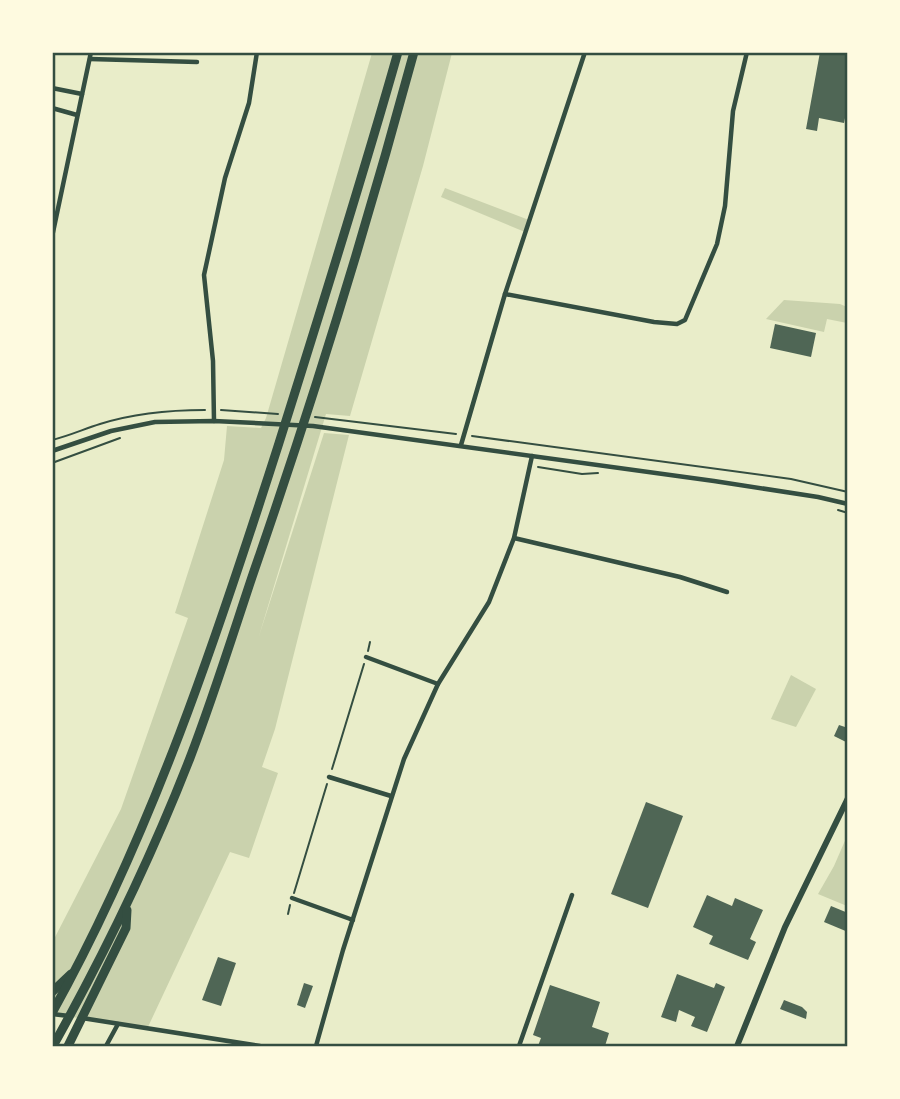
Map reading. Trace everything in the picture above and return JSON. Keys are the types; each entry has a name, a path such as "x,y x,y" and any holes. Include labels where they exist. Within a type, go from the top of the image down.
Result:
{"highway":[{"path":"52,1013 139,838 198,684 295,393 398,52"},
{"path":"53,1046 91,979 127,905 190,757 293,456 380,175 414,52"},
{"path":"68,1046 126,928 127,905"},
{"path":"52,992 73,974"}],"street":[{"path":"52,237 91,52"},
{"path":"215,421 213,361 204,275 225,178 249,103 257,52"},
{"path":"461,446 505,294 585,52"},
{"path":"505,294 654,322 677,324 685,320 717,244 725,206 733,111 747,52"},
{"path":"90,59 197,62"},
{"path":"52,88 82,94"},
{"path":"52,108 77,115"},
{"path":"52,451 111,431 155,422 215,421 337,428 789,492 848,504"},
{"path":"316,1046 404,759 438,684 489,602 514,538 532,456"},
{"path":"514,538 680,577 727,592"},
{"path":"366,657 438,684"},
{"path":"329,777 391,796"},
{"path":"737,1046 785,927 848,798"},
{"path":"519,1046 572,895"},
{"path":"292,898 353,920"},
{"path":"52,1013 260,1046"},
{"path":"106,1046 118,1024"}],"path":[{"path":"52,463 119,438"},
{"path":"530,465 582,474 600,473"},
{"path":"838,510 848,513"}],"green space":[{"path":"372,53 452,53 423,166 350,416 326,414 259,636 324,433 349,435 275,729 262,767 278,773 249,858 230,852 147,1029 53,1014 52,943 121,809 188,618 175,613 224,460 227,426 261,428 266,418"},
{"path":"445,188 529,220 525,232 441,197"},
{"path":"784,300 840,304 847,307 847,323 827,319 824,332 766,319"},
{"path":"791,675 816,689 796,727 771,719"},
{"path":"847,836 847,906 818,894"}],"building":[{"path":"820,52 848,52 848,103 844,123 819,118 817,131 806,129"},
{"path":"775,324 816,333 811,357 770,348"},
{"path":"839,725 848,728 848,743 834,736"},
{"path":"646,802 683,816 648,908 611,894"},
{"path":"707,895 732,906 735,898 763,910 750,939 756,942 748,960 709,944 713,936 693,927"},
{"path":"831,906 848,913 848,932 824,922"},
{"path":"218,957 236,963 221,1006 202,1000"},
{"path":"677,974 714,988 716,983 725,987 707,1032 691,1026 695,1017 679,1010 676,1022 661,1017"},
{"path":"304,983 313,986 305,1008 297,1005"},
{"path":"550,985 600,1002 592,1027 609,1033 605,1046 538,1046 541,1038 533,1035"},
{"path":"784,1000 802,1007 807,1012 806,1019 780,1009"}]}
